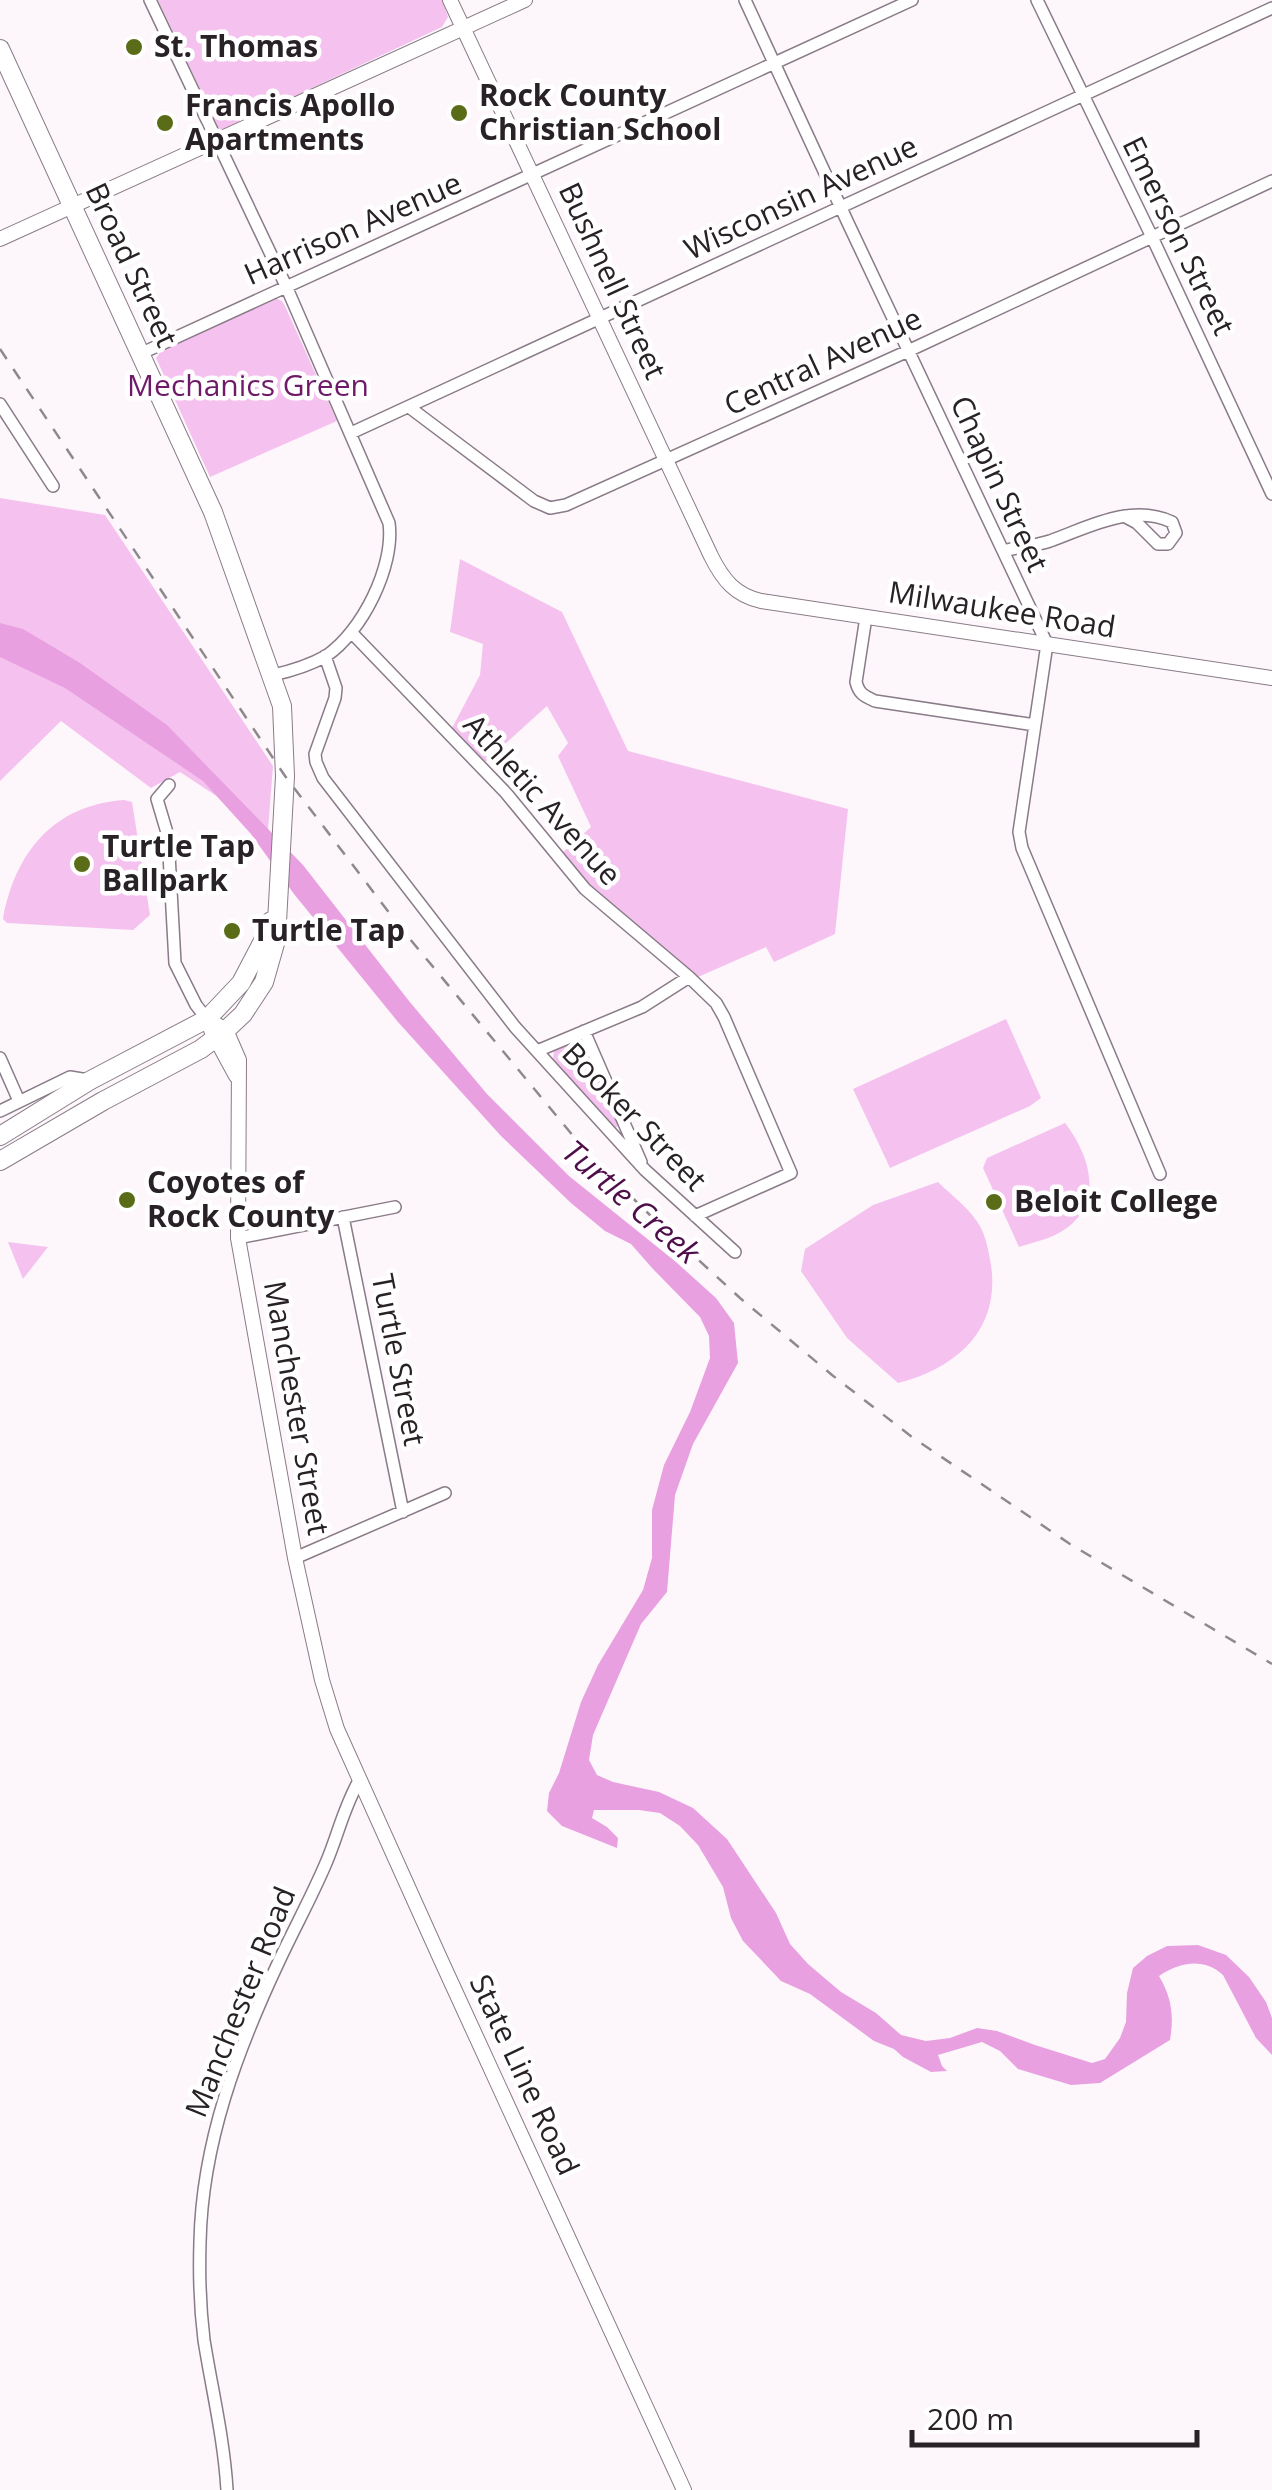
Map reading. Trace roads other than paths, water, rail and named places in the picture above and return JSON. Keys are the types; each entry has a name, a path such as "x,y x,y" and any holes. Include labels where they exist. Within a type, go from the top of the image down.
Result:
{"main road":[{"name":"Broad Street","path":"0,49 205,492 273,675 282,706 285,776 278,896"},
{"path":"0,1136 89,1080 207,1020 241,983 262,943 278,896"},
{"path":"0,1161 220,1035 243,1014 264,982 276,940 278,896"}],"street":[{"path":"150,0 286,286 386,516 391,536 378,584 351,632 325,656 273,675"},
{"name":"Bushnell Street","path":"450,0 711,556 728,584"},
{"path":"0,239 524,0"},
{"name":"Chapin Street","path":"745,0 1047,644"},
{"name":"Harrison Avenue","path":"142,352 912,0"},
{"name":"Emerson Street","path":"1037,0 1272,494"},
{"name":"Wisconsin Avenue","path":"351,433 1272,8"},
{"name":"Central Avenue","path":"409,407 534,502 550,508 566,505 1272,181"},
{"path":"0,404 52,486"},
{"path":"1003,552 1124,516"},
{"name":"Milwaukee Road","path":"728,584 746,597 761,601 1272,678"},
{"path":"866,616 856,682 861,694 875,700 1034,725"},
{"name":"Athletic Avenue","path":"351,632 506,794 584,889 716,1003 790,1173 695,1216"},
{"path":"1047,644 1019,832 1022,848 1160,1174"},
{"path":"325,656 336,698 315,754 319,770 536,1051 642,1007 690,977"},
{"path":"169,785 157,799 168,836 175,963 207,1020"},
{"name":"Manchester Street","path":"207,1020 220,1035 240,1084 238,1238 295,1558 322,1680"},
{"path":"584,1031 645,1170"},
{"name":"Booker Street","path":"536,1051 645,1170 695,1216"},
{"path":"0,1058 19,1101"},
{"path":"0,1111 70,1077 89,1080"},
{"path":"238,1238 395,1207"},
{"path":"695,1216 735,1252"},
{"name":"Turtle Street","path":"344,1217 403,1512"},
{"path":"295,1558 445,1494"},
{"name":"State Line Road","path":"322,1680 360,1779 684,2490"},
{"name":"Manchester Road","path":"228,2490 200,2288 201,2222 212,2140 247,2036 360,1779"}],"railway":[{"path":"0,349 285,776 400,927 589,1155 740,1298 912,1437 1070,1544 1272,1664"}],"place":[{"name":"St. Thomas","path":"134,47"},
{"name":"Rock County Christian School","path":"459,113"},
{"name":"Francis Apollo Apartments","path":"165,123"},
{"name":"Turtle Tap Ballpark","path":"82,864"},
{"name":"Turtle Tap","path":"232,931"},
{"name":"Coyotes of Rock County","path":"127,1200"},
{"name":"Beloit College","path":"994,1202"}],"park label":[{"name":"Mechanics Green","path":"248,386"}],"water label":[{"name":"Turtle Creek","path":"631,1202"}]}
